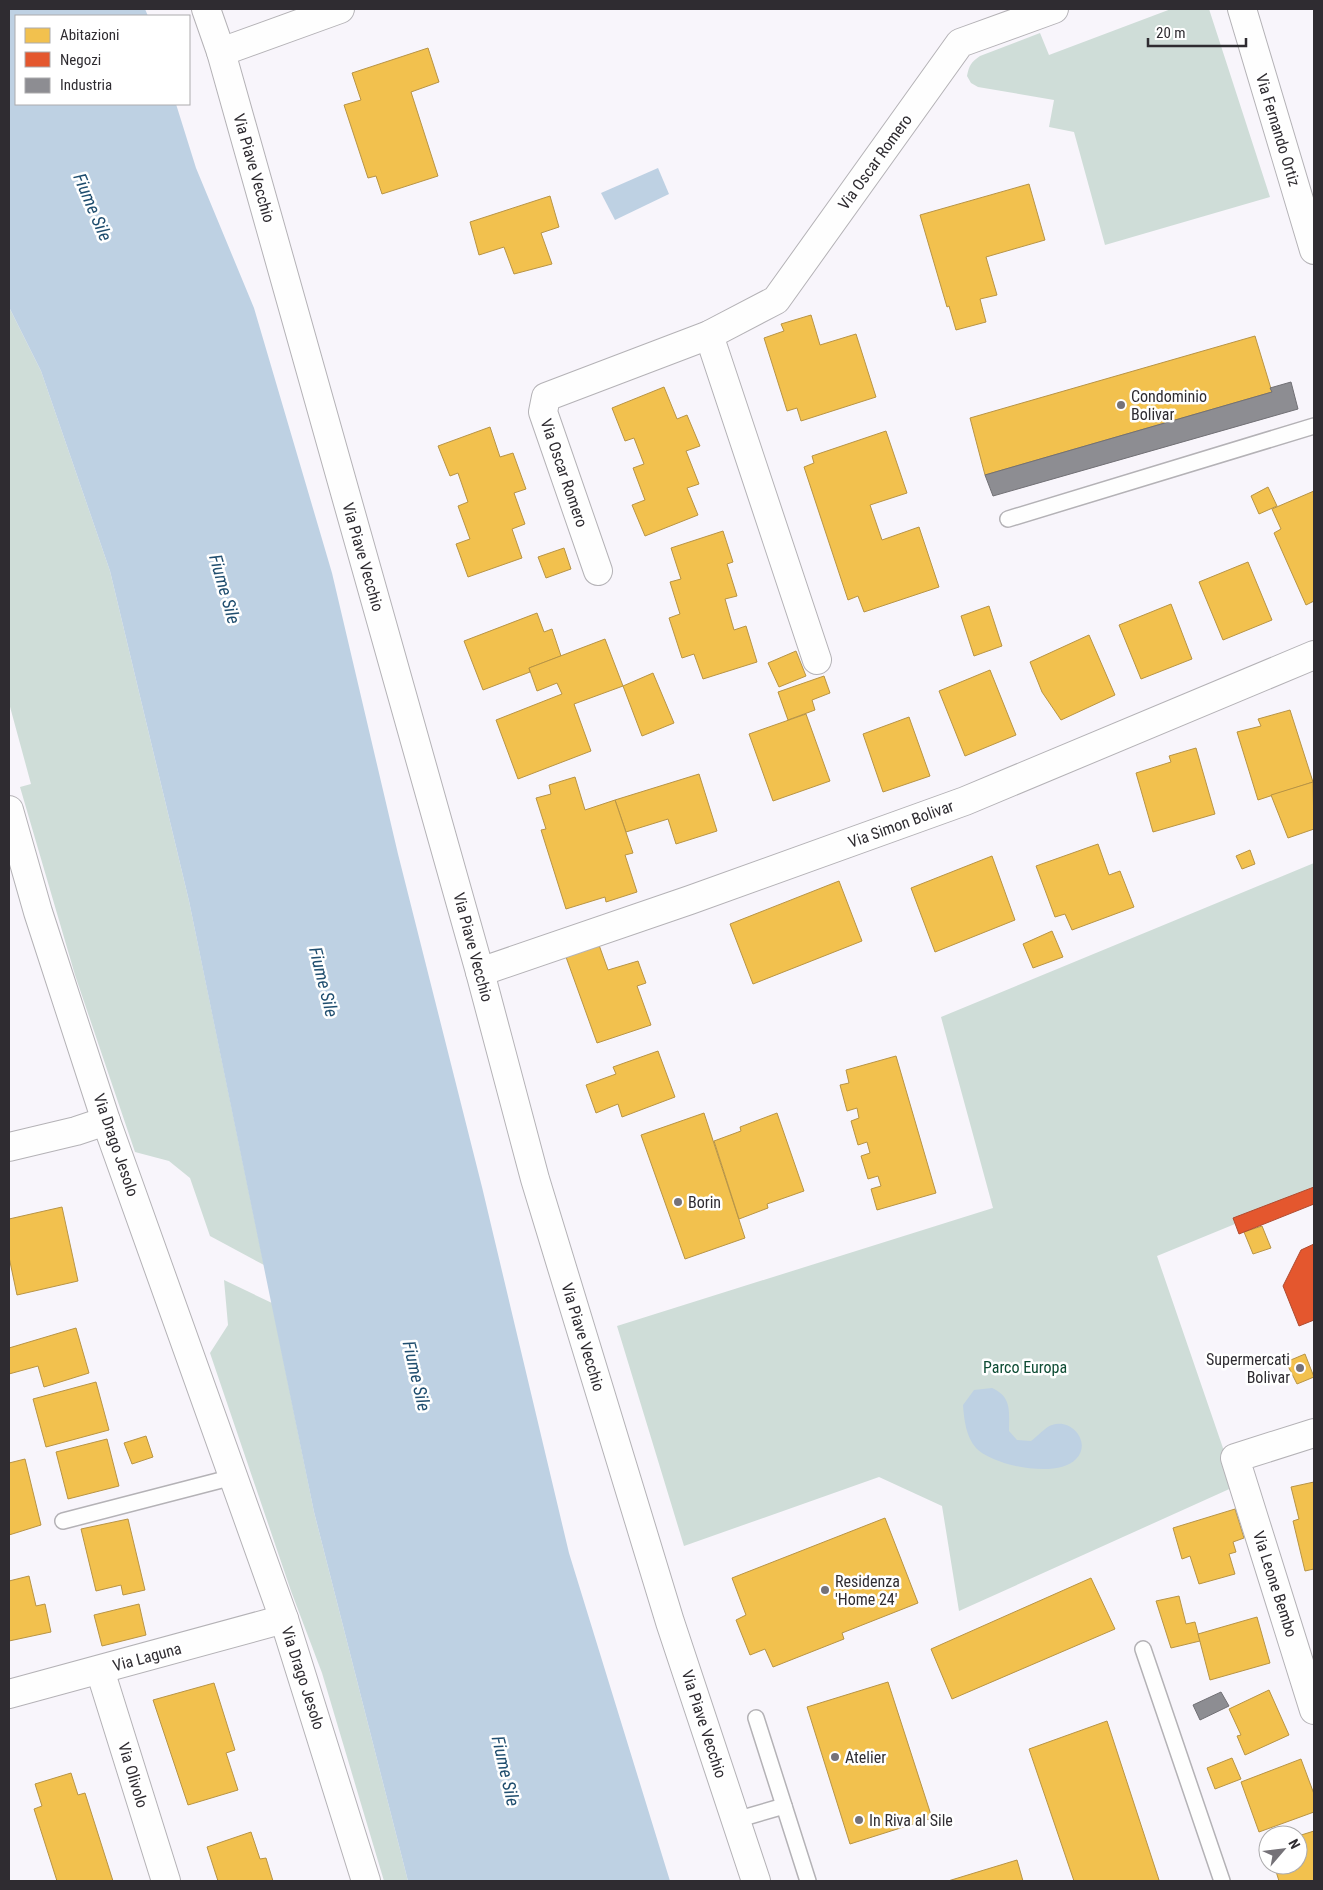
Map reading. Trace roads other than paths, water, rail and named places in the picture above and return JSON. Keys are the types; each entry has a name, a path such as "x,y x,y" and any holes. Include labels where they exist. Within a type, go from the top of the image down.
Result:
{"street":[{"name":"Via Piave Vecchio","path":"206,9 221,52 480,972 538,1188 668,1612 756,1881"},
{"path":"221,52 340,9"},
{"name":"Via Oscar Romero","path":"598,571 543,412 546,397 709,335 776,300 960,43 1054,9"},
{"name":"Via Fernando Ortiz","path":"1242,9 1314,250"},
{"path":"709,335 817,660"},
{"name":"Via Simon Bolivar","path":"480,972 690,900 965,801 1314,656"},
{"name":"Via Drago Jesolo","path":"9,810 38,912 106,1121 284,1619 366,1881"},
{"path":"9,1147 76,1131 106,1121"},
{"name":"Via Leone Bembo","path":"1314,1433 1235,1458 1314,1710"},
{"name":"Via Laguna","path":"9,1694 284,1619"},
{"name":"Via Olivolo","path":"100,1670 166,1881"}],"lane":[{"path":"1008,519 1314,426"},
{"path":"63,1522 233,1477"},
{"path":"1143,1649 1222,1881"},
{"path":"756,1718 808,1881"},
{"path":"736,1820 784,1806"}],"water":[{"name":"Fiume Sile","path":"9,9 145,9 148,15 15,15 15,105 176,105 196,168 254,308 332,573 398,854 482,1187 569,1553 670,1881 408,1881 314,1512 189,901 110,571 41,371 9,307"},
{"path":"658,168 669,194 615,220 601,193"},
{"path":"992,1388 1006,1400 1009,1411 1009,1431 1017,1440 1031,1441 1049,1426 1066,1425 1073,1428 1081,1439 1082,1446 1076,1459 1067,1465 1055,1468 1026,1468 996,1460 976,1448 968,1433 963,1405 974,1390"}],"place":[{"name":"Condominio Bolivar","path":"1121,405"},
{"name":"Borin","path":"678,1202"},
{"name":"Supermercati Bolivar","path":"1300,1368"},
{"name":"Residenza 'Home 24'","path":"825,1590"},
{"name":"Atelier","path":"835,1757"},
{"name":"In Riva al Sile","path":"859,1820"}],"park label":[{"name":"Parco Europa","path":"1025,1367"}]}
